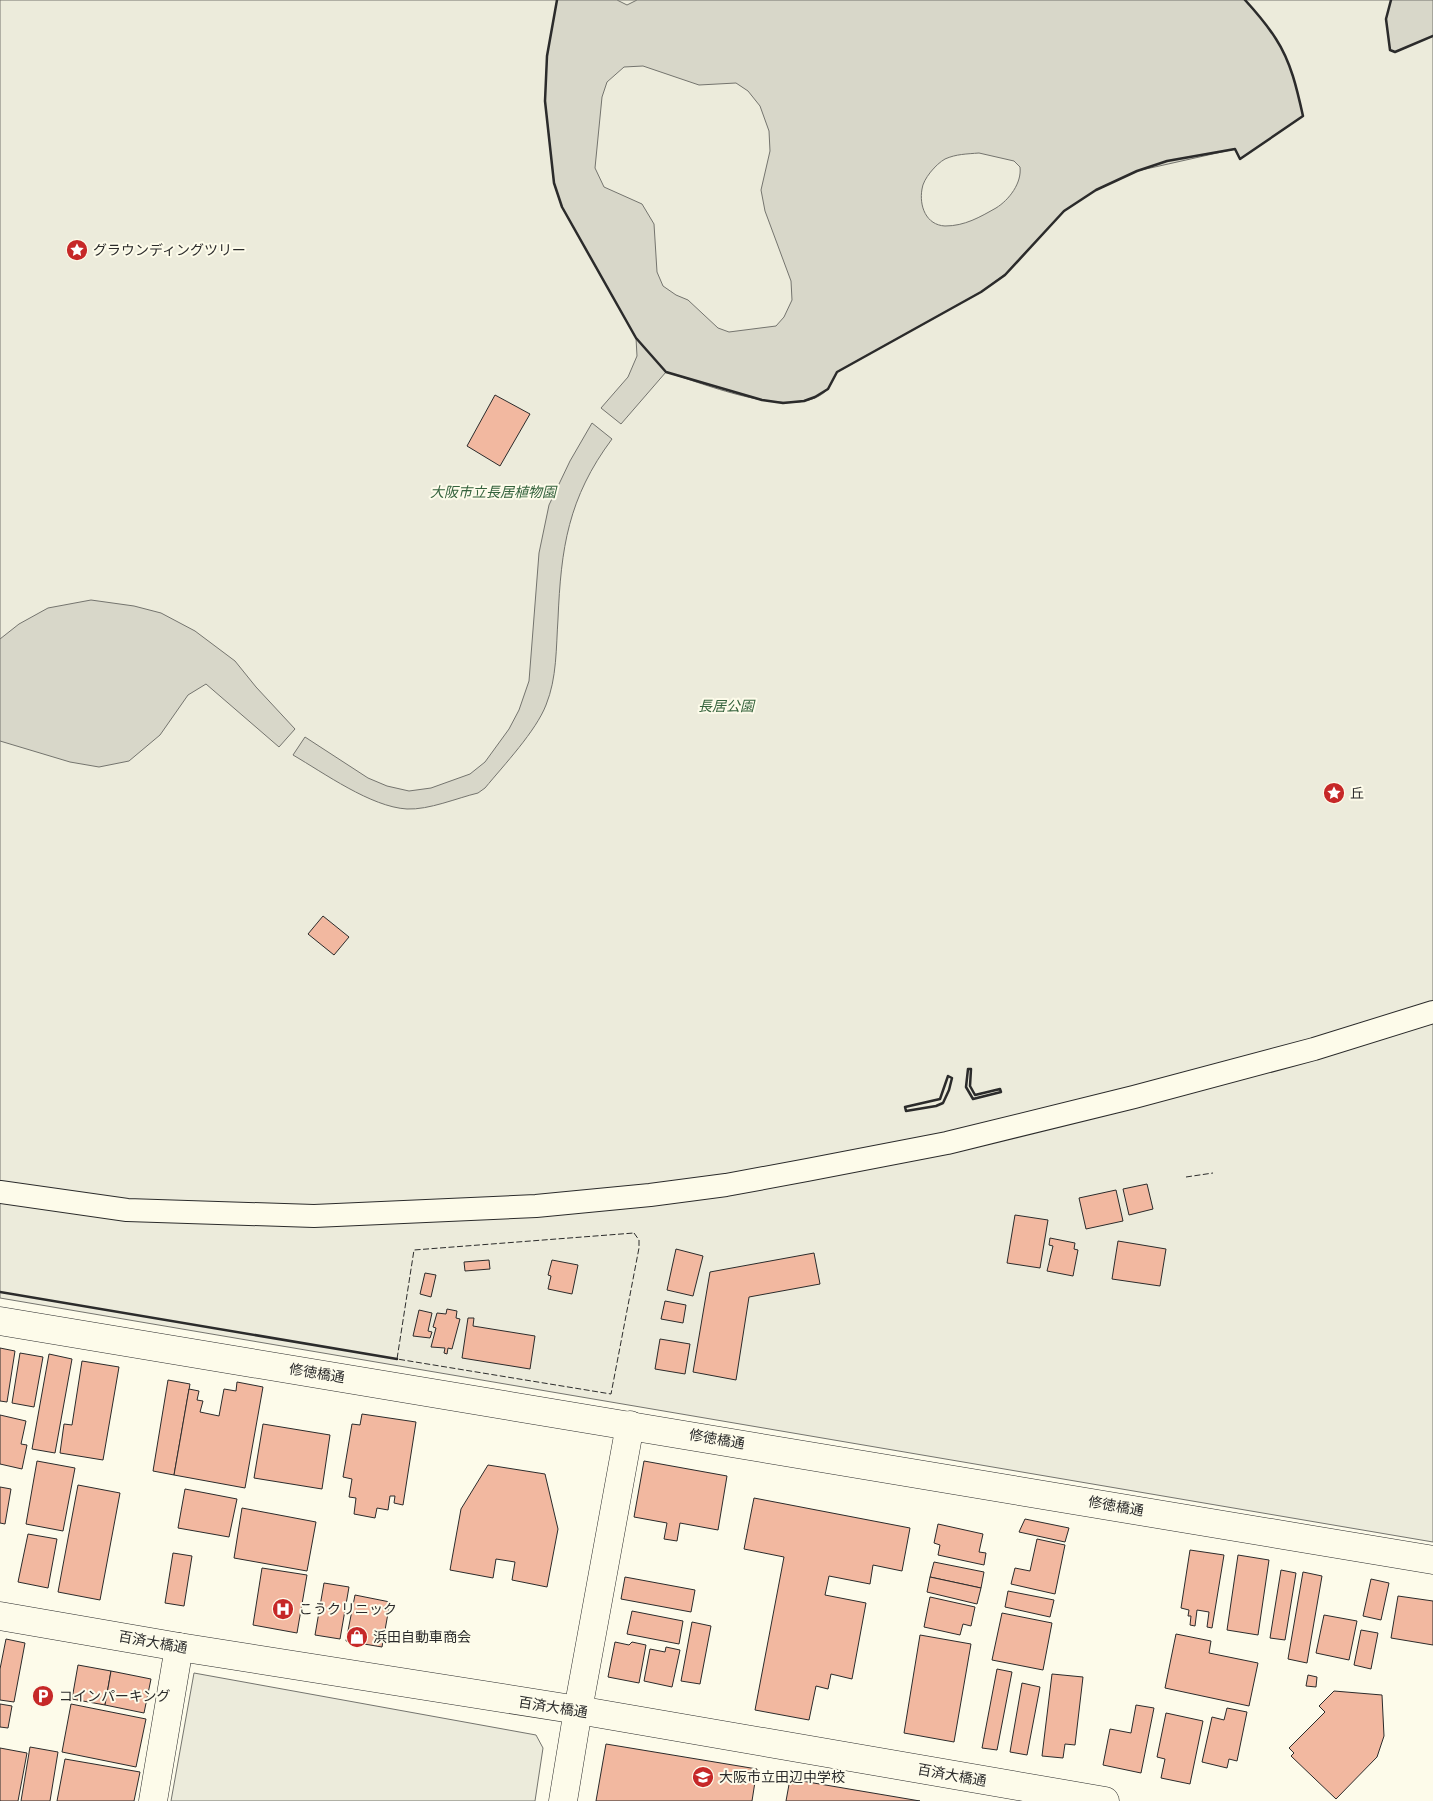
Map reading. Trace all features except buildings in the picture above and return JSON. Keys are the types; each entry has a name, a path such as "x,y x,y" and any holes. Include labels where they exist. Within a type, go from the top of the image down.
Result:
{"street":[{"path":"0,1192 127,1210 314,1216 536,1206 650,1195 789,1174 947,1143 1134,1097 1314,1049 1433,1012"},
{"name":"修徳橋通","path":"0,1321 1433,1560"},
{"path":"563,1801 630,1425"},
{"name":"百済大橋通","path":"0,1616 179,1647 578,1710 1105,1801"},
{"path":"153,1801 179,1647"}],"green space":[{"name":"大阪市立長居植物園","path":"0,0 1433,0 1433,1542 0,1298"},
{"path":"194,1673 536,1735 543,1748 535,1801 171,1801"}],"shaded area":[{"path":"557,0 617,0 627,5 637,0 1245,0 1273,34 1286,57 1303,116 1240,159 1235,149 1137,171 1096,190 1064,211 1005,274 981,292 837,372 828,389 814,398 795,402 749,397 666,372 621,424 601,408 628,377 637,356 636,338 562,207 554,183 545,101 547,56","holes":["643,66 699,85 736,83 748,91 760,106 769,131 770,151 761,190 765,211 791,281 792,300 784,317 776,326 729,332 718,328 688,300 676,295 663,286 657,272 654,224 642,204 604,187 595,168 602,97 607,82 624,67","979,153 1014,161 1020,167 1019,179 1014,191 1001,205 972,220 952,226 938,225 933,222 925,214 921,195 927,176 945,159 957,155"]},
{"path":"1391,0 1433,0 1433,36 1395,52 1390,50 1386,19"},
{"path":"592,423 612,439 585,482 570,524 559,593 555,663 550,695 535,726 485,788 478,793 424,808 407,809 393,807 363,796 293,755 305,737 368,778 387,786 409,791 431,788 470,774 485,762 509,729 519,710 529,681 539,553 549,505 570,461"},
{"path":"91,600 134,606 161,613 195,631 235,661 295,729 279,747 206,684 188,695 160,735 129,761 99,767 70,762 0,741 0,639 19,624 48,608"}],"fence":[{"path":"1186,1177 1213,1173"},
{"path":"634,1233 639,1240 639,1248 611,1394 397,1359 414,1250 634,1233"}],"wall":[{"path":"557,0 547,56 545,101 554,183 562,207 636,338 666,372 762,400 783,403 804,401 815,397 828,389 837,372 981,292 1005,275 1064,211 1096,190 1137,171 1167,161 1235,149 1240,159 1303,116 1286,57 1273,34 1245,0"},
{"path":"1391,0 1386,19 1390,50 1395,52 1433,36"},
{"path":"968,1069 971,1069 970,1086 975,1095 1000,1089 1001,1092 973,1099 966,1087 968,1069"},
{"path":"948,1076 952,1078 943,1103 906,1111 905,1107 940,1099 948,1076"},
{"path":"0,1292 397,1359"}],"place":[{"name":"グラウンディングツリー","path":"77,250"},
{"name":"丘","path":"1334,793"},
{"name":"こうクリニック","path":"283,1609"},
{"name":"浜田自動車商会","path":"357,1637"},
{"name":"コインパーキング","path":"43,1696"},
{"name":"大阪市立田辺中学校","path":"703,1777"}],"park label":[{"name":"長居公園","path":"726,706"}]}
